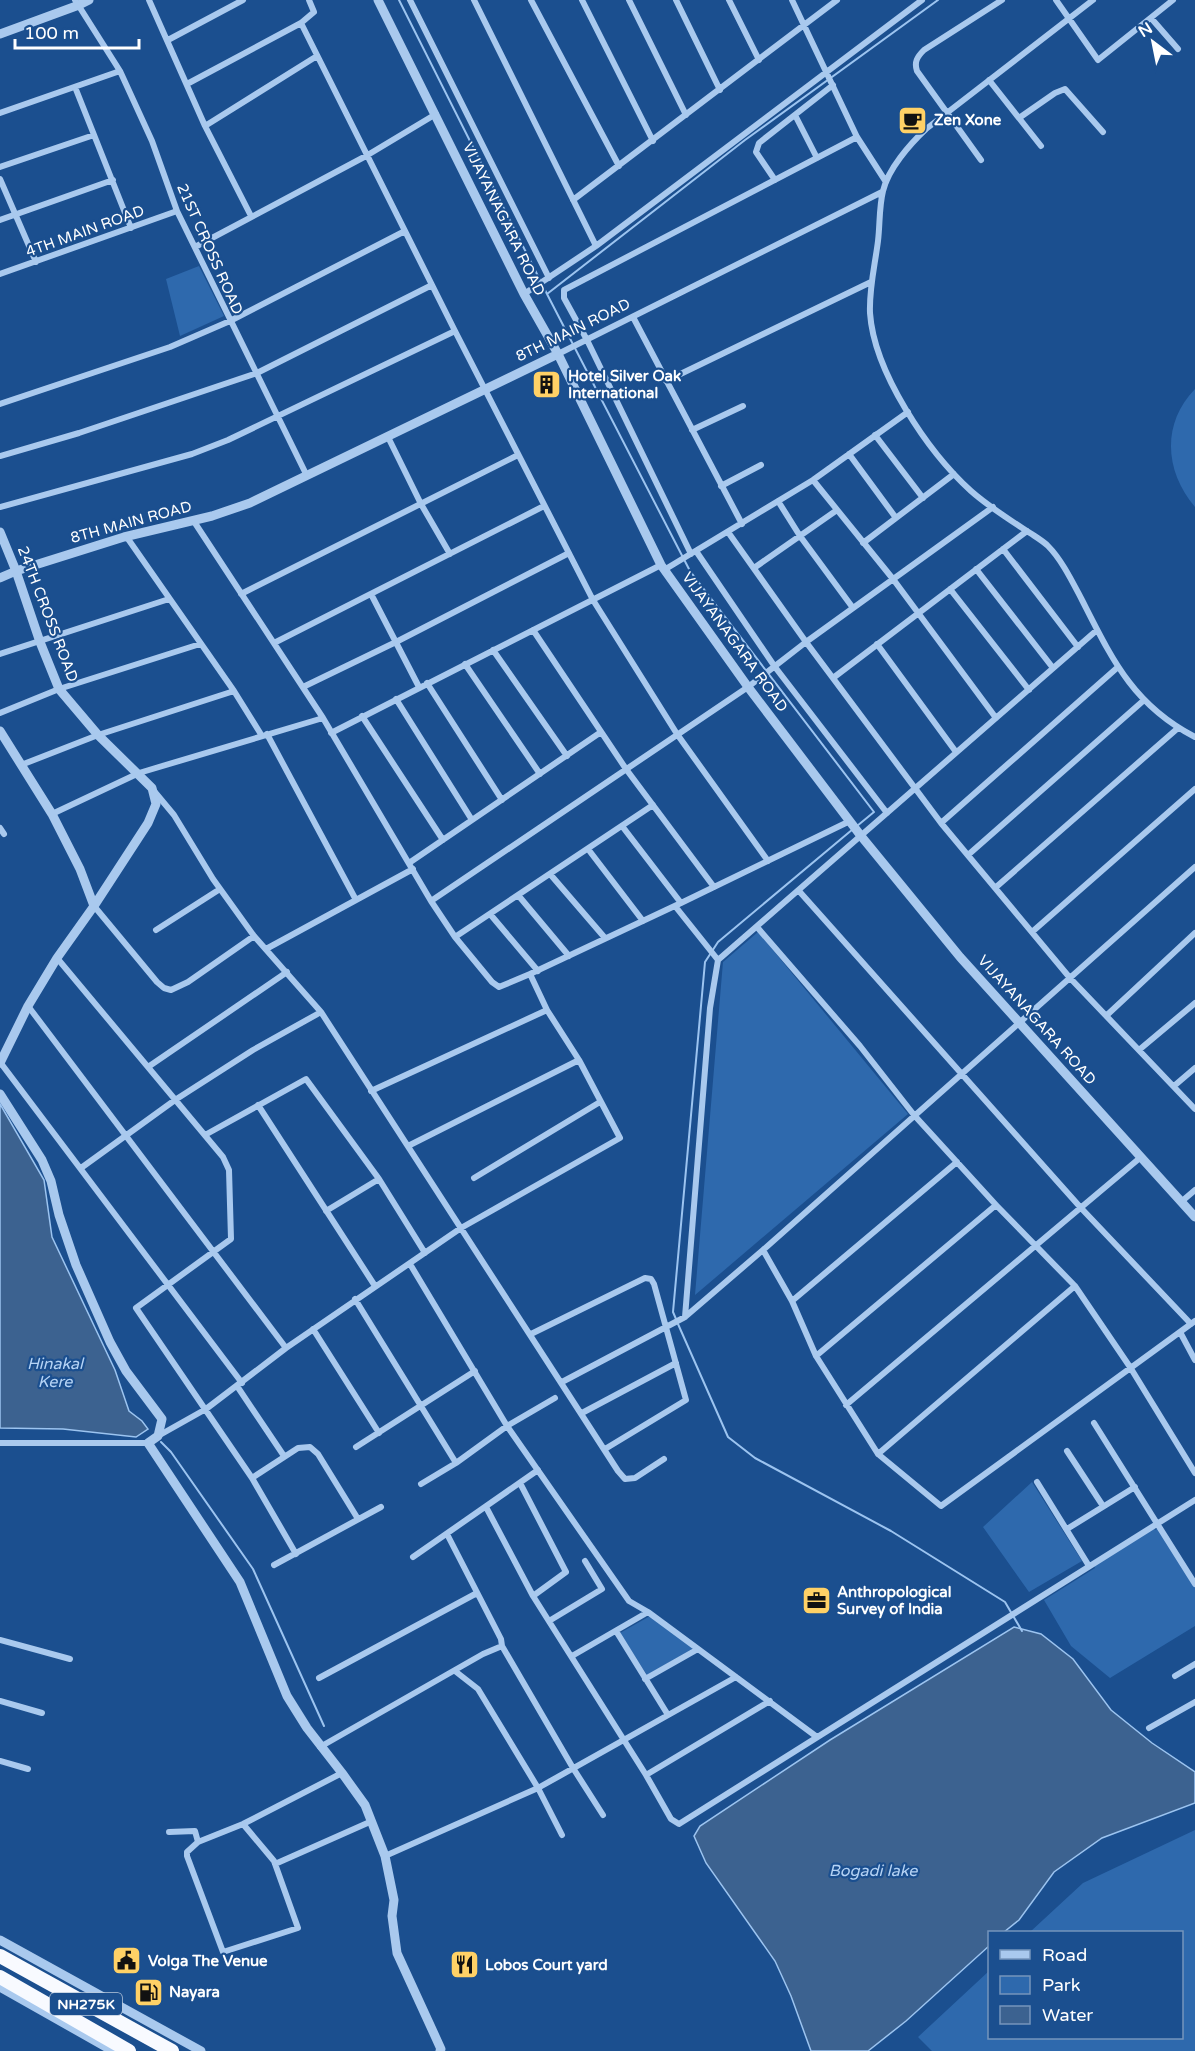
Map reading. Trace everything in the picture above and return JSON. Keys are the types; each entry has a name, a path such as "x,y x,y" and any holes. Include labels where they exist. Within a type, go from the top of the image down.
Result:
{"highway":[{"name":"NH275K","path":"0,1956 172,2051"},
{"name":"NH275K","path":"0,1977 129,2051"}],"street":[{"path":"0,34 89,0"},
{"path":"149,0 205,126 251,216"},
{"path":"168,40 243,0"},
{"path":"187,84 302,23 314,12 309,0"},
{"name":"VIJAYANAGARA ROAD","path":"378,0 524,294 558,354 662,567 748,687 861,836 960,957 1195,1218"},
{"path":"410,0 549,278"},
{"path":"474,0 596,246"},
{"path":"531,0 619,166"},
{"path":"582,0 653,141"},
{"path":"629,0 686,115"},
{"path":"676,0 720,90"},
{"path":"729,0 759,60"},
{"path":"792,0 857,137 886,182"},
{"path":"573,200 837,0"},
{"path":"524,294 596,246 922,0"},
{"path":"981,160 917,71 916,57 1002,0"},
{"path":"1056,0 1098,60 1173,0"},
{"path":"1093,0 947,112 903,153 882,192 878,241 871,282 870,314 876,342 894,389 927,440 954,474 972,492 1049,547 1118,667 1143,701 1178,728 1195,736"},
{"name":"21ST CROSS ROAD","path":"77,3 120,71 152,141 177,211 307,476"},
{"path":"1151,18 1178,50"},
{"path":"302,23 366,156 593,600 677,734 768,861"},
{"path":"205,126 317,56"},
{"path":"0,113 120,71"},
{"path":"990,80 1041,146"},
{"path":"775,180 756,152 759,143 832,85"},
{"path":"75,87 131,228"},
{"path":"1019,118 1055,93 1065,89 1103,132"},
{"path":"195,246 366,156 436,114"},
{"path":"795,115 817,158"},
{"path":"0,167 94,135"},
{"path":"857,137 564,290 564,298 694,552 775,667 887,813"},
{"path":"0,179 36,262"},
{"path":"0,220 113,180"},
{"name":"8TH MAIN ROAD","path":"0,578 126,536 250,503 587,340 882,192"},
{"name":"4TH MAIN ROAD","path":"0,274 177,211"},
{"path":"0,405 140,358 230,321 405,231"},
{"path":"666,381 871,282"},
{"path":"0,456 79,433 256,373 432,285"},
{"path":"633,317 742,524"},
{"path":"0,507 192,454 278,417 455,331"},
{"path":"692,430 743,406"},
{"path":"331,732 593,600 694,552 813,480 908,412"},
{"path":"875,435 923,498"},
{"path":"387,437 421,504 450,554"},
{"path":"849,454 896,518"},
{"path":"241,594 518,455"},
{"path":"721,486 761,465"},
{"path":"863,543 954,474"},
{"path":"813,480 893,579 996,718"},
{"path":"778,501 800,536 853,608"},
{"path":"274,643 544,506"},
{"path":"431,901 748,687 806,642 993,507"},
{"path":"753,568 837,510"},
{"path":"193,520 323,718 431,901 455,937 492,982 499,987 678,905 850,820"},
{"path":"832,678 1027,531"},
{"name":"24TH CROSS ROAD","path":"0,532 59,689 98,735 152,788"},
{"path":"728,532 832,678 941,823 1070,978 1195,1109"},
{"path":"126,536 265,735 356,900"},
{"path":"1003,549 1078,647"},
{"path":"303,687 569,553"},
{"path":"976,569 1053,668"},
{"path":"950,589 1029,690"},
{"path":"371,594 419,687"},
{"path":"0,654 169,599"},
{"path":"533,630 626,769 714,887"},
{"path":"683,1318 710,1008 718,960 1097,630"},
{"path":"0,713 59,689 200,644"},
{"path":"878,644 956,752"},
{"path":"494,650 567,756"},
{"path":"465,664 540,774"},
{"path":"941,823 1118,667"},
{"path":"427,683 502,800"},
{"path":"21,765 98,735 234,691"},
{"path":"396,699 472,820"},
{"path":"968,855 1143,701"},
{"path":"362,716 443,840"},
{"path":"52,814 139,773 323,718"},
{"path":"995,888 1178,728"},
{"path":"0,731 52,814 80,869 94,906 164,988 171,990 188,982 254,936"},
{"path":"266,949 356,900 411,866 443,840 602,732"},
{"path":"152,788 180,824 220,889 254,936 321,1012 626,1479 635,1478 664,1459"},
{"path":"152,788 156,804 153,814 94,906 57,958 28,1006 0,1063 81,1168 240,1384 284,1456"},
{"path":"1032,932 1195,789"},
{"path":"455,937 653,805"},
{"path":"622,826 718,960"},
{"path":"588,849 643,921"},
{"path":"562,1382 683,1318 961,1076 1195,867"},
{"path":"550,874 605,938"},
{"path":"156,930 220,889"},
{"path":"763,1250 792,1301 816,1356 878,1454 941,1506 1193,1322 1081,1208 961,1076 799,891"},
{"path":"518,895 569,956"},
{"path":"490,914 538,970"},
{"path":"757,927 860,1046 914,1115 1074,1286 1130,1367 1195,1473"},
{"path":"1106,1016 1195,933"},
{"path":"57,958 223,1157 228,1170 231,1239 136,1308 252,1478 296,1554"},
{"path":"148,1067 287,972"},
{"path":"0,1443 148,1443 206,1408 355,1299 461,1228 620,1138 579,1060 547,1010 530,974"},
{"path":"1138,1050 1195,1003"},
{"path":"28,1006 286,1348"},
{"path":"371,1091 547,1010"},
{"path":"81,1168 175,1100 253,1050 321,1012"},
{"path":"408,1146 579,1060"},
{"path":"1174,1086 1195,1068"},
{"path":"205,1135 306,1079 379,1179 425,1253"},
{"path":"0,1094 42,1160 51,1181 59,1215 76,1265 110,1342 126,1371 162,1419 158,1436"},
{"path":"474,1178 600,1102"},
{"path":"258,1105 375,1286"},
{"path":"846,1405 1140,1157"},
{"path":"792,1301 957,1162"},
{"path":"326,1211 379,1179"},
{"path":"1181,1202 1195,1190"},
{"path":"816,1356 996,1205"},
{"path":"410,1264 507,1426 629,1601 648,1612 817,1737"},
{"path":"531,1334 645,1278 651,1279 669,1327 686,1400 605,1449"},
{"path":"878,1454 1074,1286"},
{"path":"355,1299 456,1463"},
{"path":"313,1329 379,1433"},
{"path":"1180,1332 1195,1360"},
{"path":"582,1413 676,1363"},
{"path":"356,1447 475,1371"},
{"path":"421,1484 456,1463 507,1426 555,1398"},
{"path":"1094,1423 1195,1584"},
{"path":"148,1443 240,1582 284,1689 307,1728 365,1805 385,1856 394,1900 392,1916 397,1953 440,2051"},
{"path":"252,1478 298,1448 310,1447 318,1454 358,1519"},
{"path":"1067,1451 1103,1506"},
{"path":"413,1557 538,1470"},
{"path":"1037,1482 1089,1566"},
{"path":"520,1483 566,1572 533,1596"},
{"path":"1067,1529 1135,1487"},
{"path":"486,1507 533,1596 646,1775 671,1819 679,1824 1195,1500"},
{"path":"274,1565 381,1506"},
{"path":"447,1534 501,1639 502,1646 603,1815"},
{"path":"549,1622 602,1590 585,1561"},
{"path":"319,1678 477,1593"},
{"path":"572,1656 648,1612"},
{"path":"616,1631 668,1715"},
{"path":"0,1640 70,1659"},
{"path":"320,1747 502,1646"},
{"path":"645,1679 698,1649"},
{"path":"1175,1676 1195,1664"},
{"path":"455,1671 478,1689 538,1788 562,1834"},
{"path":"385,1856 538,1788 736,1677"},
{"path":"0,1701 42,1713"},
{"path":"646,1775 770,1701"},
{"path":"1149,1728 1195,1702"},
{"path":"0,1761 28,1769"},
{"path":"243,1824 275,1864 298,1928 223,1952 187,1852 198,1842 243,1824 342,1773"},
{"path":"275,1864 372,1821"},
{"path":"169,1832 195,1831 198,1842"},
{"path":"0,1940 201,2051"},
{"path":"0,1987 114,2051"}],"green space":[{"path":"199,266 224,316 180,336 166,279"},
{"path":"1195,389 1195,507 1178,479 1171,448 1176,417"},
{"path":"758,932 908,1114 695,1295 723,962"},
{"path":"1032,1482 1082,1561 1029,1592 983,1527"},
{"path":"1153,1526 1155,1530 1160,1527 1195,1584 1195,1626 1110,1678 1071,1646 1044,1600 1095,1568 1093,1563"},
{"path":"650,1616 694,1648 647,1675 620,1633"},
{"path":"1195,1830 1195,2051 932,2051 918,2037 988,1972 988,2039 1183,2039 1183,1931 1031,1931 1083,1883"}],"water":[{"name":"Hinakal Kere","path":"0,1104 44,1180 52,1237 115,1370 129,1411 148,1429 136,1437 63,1429 0,1428"},
{"name":"Bogadi lake","path":"1014,1627 1041,1634 1073,1659 1111,1710 1152,1743 1195,1772 1195,1803 1102,1838 1054,1872 1019,1920 1005,1931 988,1931 988,1947 906,2021 868,2051 811,2051 791,1996 775,1961 706,1863 694,1836 700,1826 830,1740"}],"waterway":[{"path":"399,0 547,294"},
{"path":"857,826 874,812 690,571 547,294 745,140 938,0"},
{"path":"676,1319 673,1312 705,962 718,942 853,829"},
{"path":"678,1324 728,1437 755,1458 891,1531 1005,1602 1022,1631"},
{"path":"161,1442 171,1452 253,1569 324,1726"}],"place":[{"name":"Zen Xone","path":"913,120"},
{"name":"Hotel Silver Oak International","path":"547,385"},
{"name":"Anthropological Survey of India","path":"816,1601"},
{"name":"Volga The Venue","path":"127,1961"},
{"name":"Lobos Court yard","path":"464,1965"},
{"name":"Nayara","path":"148,1992"}]}
